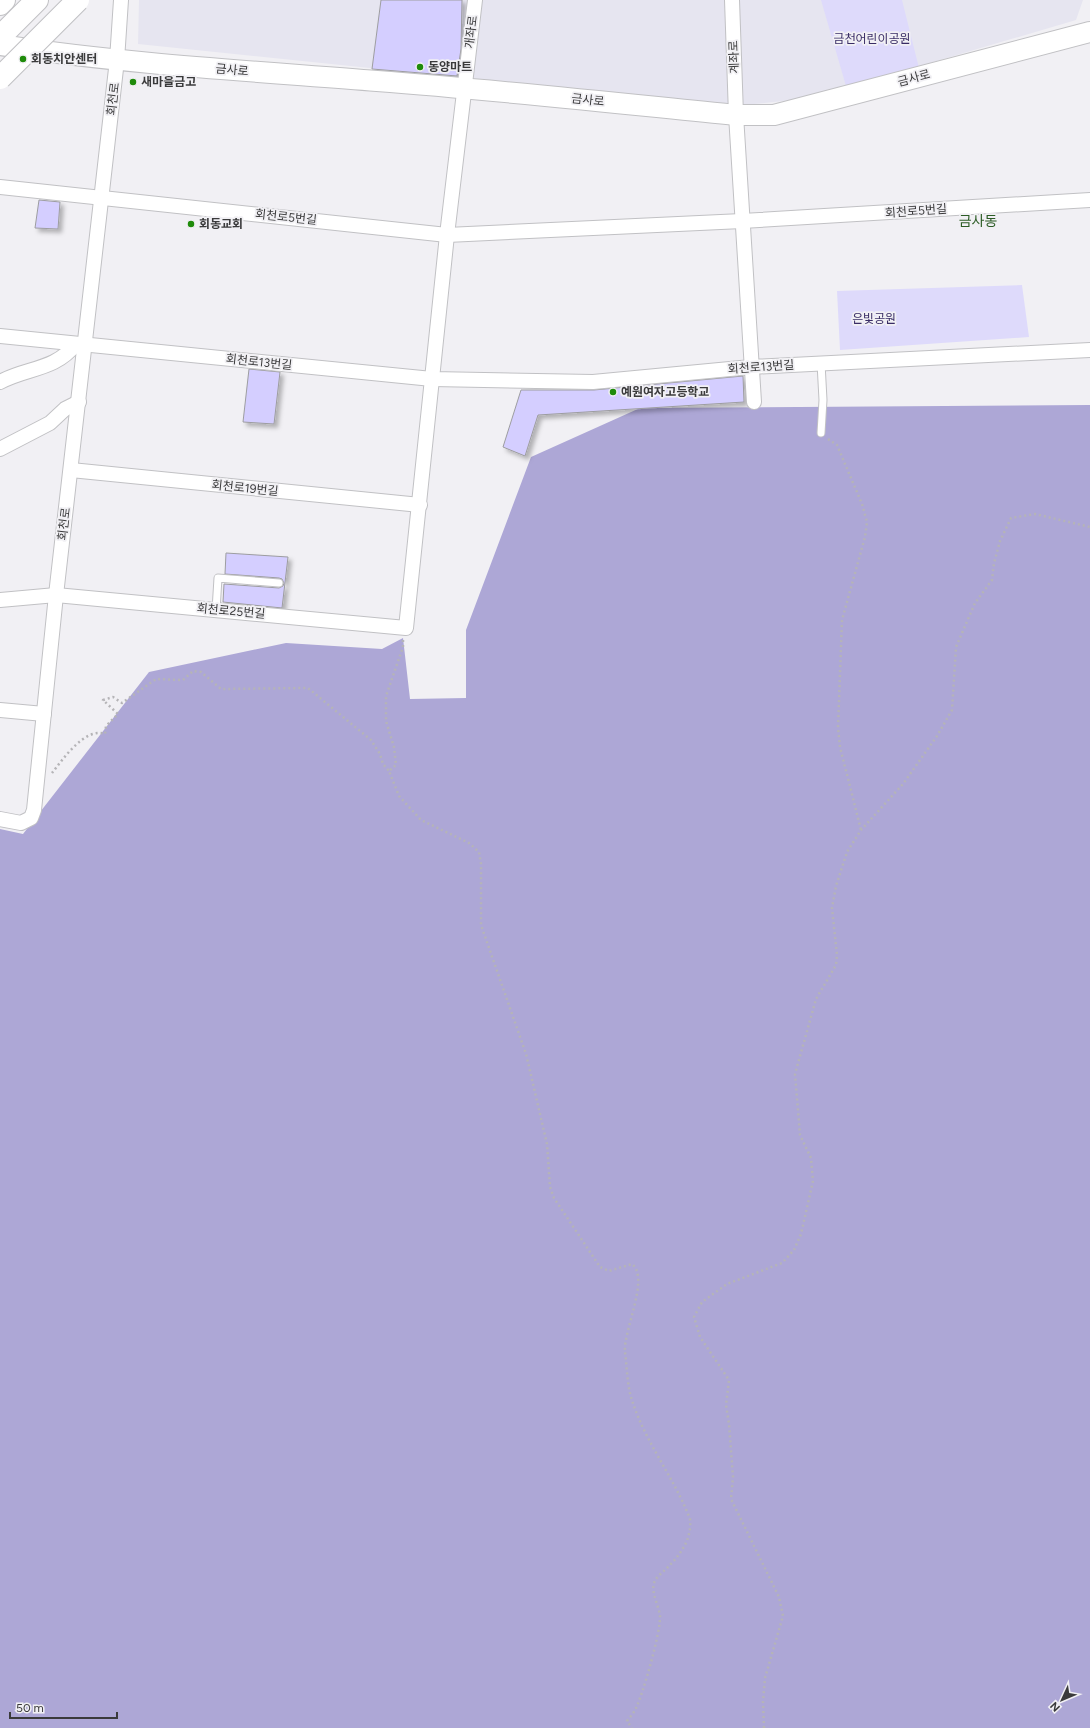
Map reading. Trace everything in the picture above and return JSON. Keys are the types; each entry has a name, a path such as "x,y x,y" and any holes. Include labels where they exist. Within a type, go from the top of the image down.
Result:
{"highway":[{"path":"0,4 4,0"},
{"path":"2,46 37,0"},
{"path":"0,78 78,0"}],"main road":[{"name":"금사로","path":"2,46 118,60 464,88 736,115 774,115 1090,32"}],"street":[{"name":"회천로","path":"0,819 21,823 31,818 34,810 56,595 79,402 81,345 118,60 121,0"},
{"name":"개좌로","path":"464,88 475,0"},
{"name":"계좌로","path":"732,0 736,115"},
{"path":"406,628 447,235 464,88"},
{"path":"736,115 754,402"},
{"path":"0,187 101,197"},
{"name":"회천로5번길","path":"101,197 447,235 742,221 1090,200"},
{"name":"회천로13번길","path":"0,336 432,379 593,382 751,367 1090,350"},
{"path":"0,382 7,378 46,367 81,345"},
{"path":"0,449 50,423 65,410 79,402"},
{"name":"회천로19번길","path":"71,470 420,505"},
{"name":"회천로25번길","path":"0,600 56,595 406,628"},
{"path":"0,710 44,714"}],"lane":[{"path":"821,363 824,400 821,433"},
{"path":"216,610 218,578 279,583"}],"path":[{"path":"821,433 837,445 862,504 867,522 865,537 842,620 838,728 842,754 861,830"},
{"path":"764,1728 763,1702 765,1678 783,1616 779,1597 730,1499 733,1477 730,1424 726,1405 729,1380 700,1338 694,1317 702,1302 726,1284 782,1263 794,1250 801,1234 813,1181 811,1158 800,1135 794,1074 816,999 836,965 837,955 832,908 836,886 847,852 861,830 903,784 937,736 952,710 956,647 974,603 992,580 994,563 1000,541 1011,518 1034,514 1090,527"},
{"path":"389,771 396,765 394,747 386,721 386,696 402,647 406,628"},
{"path":"51,774 83,738 102,733 105,734 106,726 118,714 103,700 113,697 122,703 156,679 183,680 193,671 201,672 221,689 308,688 371,740 380,754 383,764 389,771 399,796 420,820 469,843 478,852 480,864 481,925 526,1054 547,1144 550,1187 554,1198 600,1267 609,1271 632,1264 635,1266 638,1273 637,1288 625,1348 631,1396 639,1420 686,1510 691,1527 687,1542 680,1555 654,1583 654,1590 660,1616 640,1699 636,1710 627,1721 632,1728"}],"shaded area":[{"path":"139,0 1083,0 1076,20 811,98 736,106 138,44"},
{"path":"1090,405 1090,1728 0,1728 0,829 23,834 149,672 286,643 382,649 403,638 410,699 466,698 466,630 531,457 640,408"}],"green space":[{"name":"금천어린이공원","path":"821,0 902,0 919,68 846,86"},
{"name":"은빛공원","path":"1022,285 1029,337 840,350 837,291"}],"building":[{"path":"381,0 462,0 461,49 457,76 372,69"},
{"path":"39,200 60,202 58,229 35,228"},
{"path":"249,369 280,372 274,424 243,422"},
{"name":"예원여자고등학교","path":"743,376 744,402 538,415 525,456 503,447 521,390 594,390"},
{"path":"226,553 288,557 282,608 223,602 224,584 279,588 283,586 284,583 282,579 279,578 225,574"}],"place":[{"name":"회동치안센터","path":"23,59"},
{"name":"동양마트","path":"420,67"},
{"name":"새마을금고","path":"133,82"},
{"name":"회동교회","path":"191,224"},
{"name":"예원여자고등학교","path":"613,392"}],"district":[{"name":"금사동","path":"978,221"}]}
